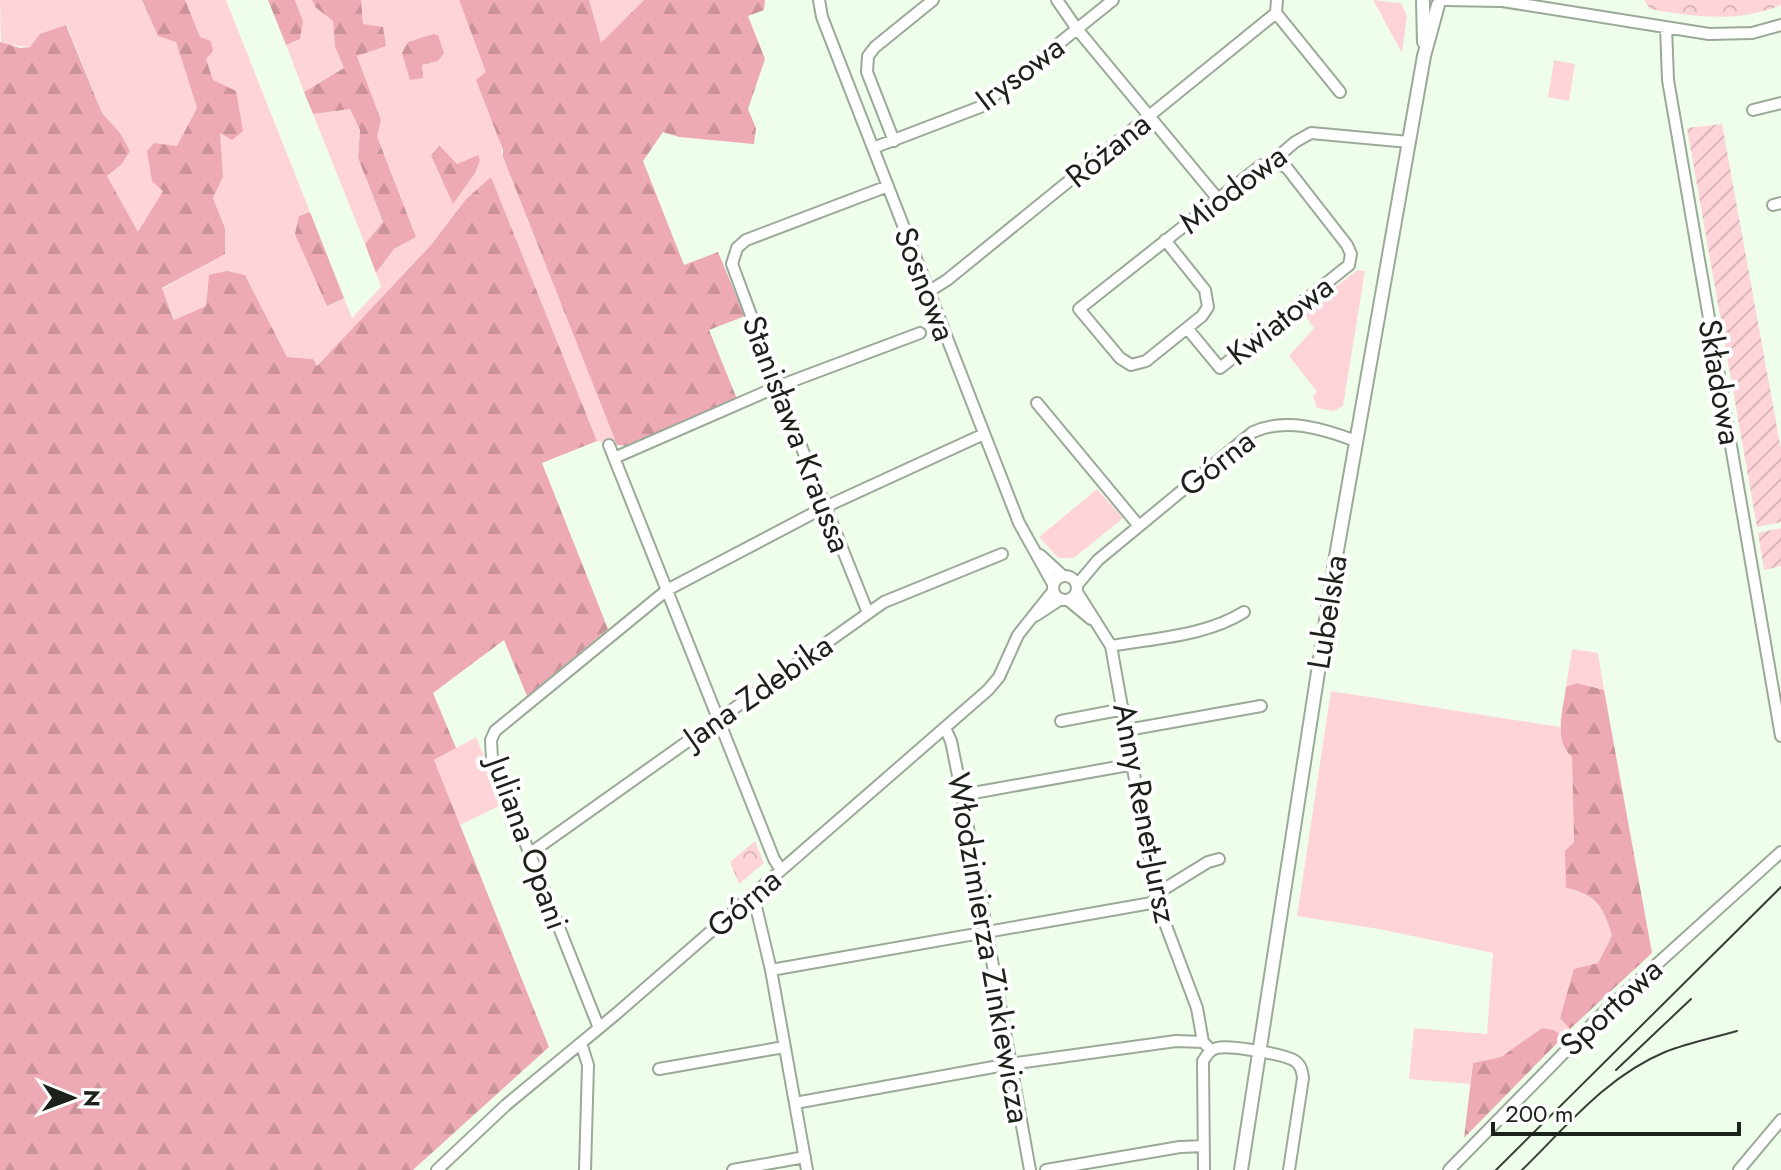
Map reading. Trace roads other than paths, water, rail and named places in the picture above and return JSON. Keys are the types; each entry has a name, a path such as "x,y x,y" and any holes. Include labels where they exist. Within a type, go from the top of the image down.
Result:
{"main road":[{"path":"1422,1 1443,2"},
{"name":"Lubelska","path":"1422,1 1424,56"},
{"name":"Lubelska","path":"1241,1170 1356,441 1424,56 1443,2"}],"street":[{"name":"Sosnowa","path":"812,0 822,17 1019,523 1033,549 1065,588"},
{"name":"Sosnowa","path":"819,0 822,17"},
{"path":"894,141 867,72 868,56 933,0"},
{"path":"1057,0 1077,29 1218,199"},
{"name":"Irysowa","path":"873,148 980,107 1113,0"},
{"path":"1277,0 1276,13 1340,92"},
{"path":"1443,2 1498,0 1724,35 1752,33 1781,25"},
{"name":"Różana","path":"928,292 947,280 1276,13"},
{"name":"Składowa","path":"1666,27 1668,80 1781,736"},
{"path":"1753,110 1781,103"},
{"name":"Miodowa","path":"1187,328 1146,361 1131,365 1120,358 1079,309 1260,166 1273,161 1311,133 1409,142"},
{"name":"Kwiatowa","path":"1187,328 1220,368 1349,265 1350,249 1287,168 1273,161"},
{"name":"Stanisława Kraussa","path":"868,613 733,272 734,253 740,243 888,186"},
{"path":"1165,240 1208,296 1206,312 1187,328"},
{"path":"614,458 779,386 920,333"},
{"path":"1037,403 1139,526"},
{"name":"Górna","path":"437,1170 490,1119 988,690 999,677 1018,635 1030,619 1246,436 1260,429 1291,424 1356,441"},
{"name":"Juliana Opani","path":"599,1028 492,759 491,740 495,731 667,590 825,507 984,434"},
{"path":"609,445 781,870"},
{"name":"Jana Zdebika","path":"529,854 884,602 1002,554"},
{"name":"Anny Renet-Jursz","path":"1065,588 1111,646 1157,898 1197,1008 1203,1042"},
{"path":"1111,646 1198,631 1219,625 1244,612"},
{"path":"1127,730 1261,706"},
{"path":"1061,721 1124,709"},
{"name":"Włodzimierza Zinkiewicza","path":"945,728 951,741 962,795 1030,1170"},
{"path":"962,795 1134,764"},
{"name":"Sportowa","path":"1449,1170 1604,1012 1781,852"},
{"path":"771,970 1157,898 1208,862 1219,859"},
{"path":"753,894 771,970 807,1170"},
{"path":"795,1103 1010,1064 1176,1041 1203,1042 1211,1050"},
{"path":"581,1043 588,1065 585,1170"},
{"path":"659,1069 784,1047"},
{"path":"1204,1170 1203,1061 1211,1050 1223,1047 1293,1059 1302,1069 1289,1170"},
{"path":"1739,1170 1781,1120"},
{"path":"1046,1170 1180,1147 1204,1146"},
{"path":"733,1170 805,1157"}],"railway":[{"path":"1496,1170 1781,887"},
{"path":"1616,1070 1691,999"},
{"path":"1522,1170 1588,1104 1644,1062 1665,1052 1737,1031"}]}
